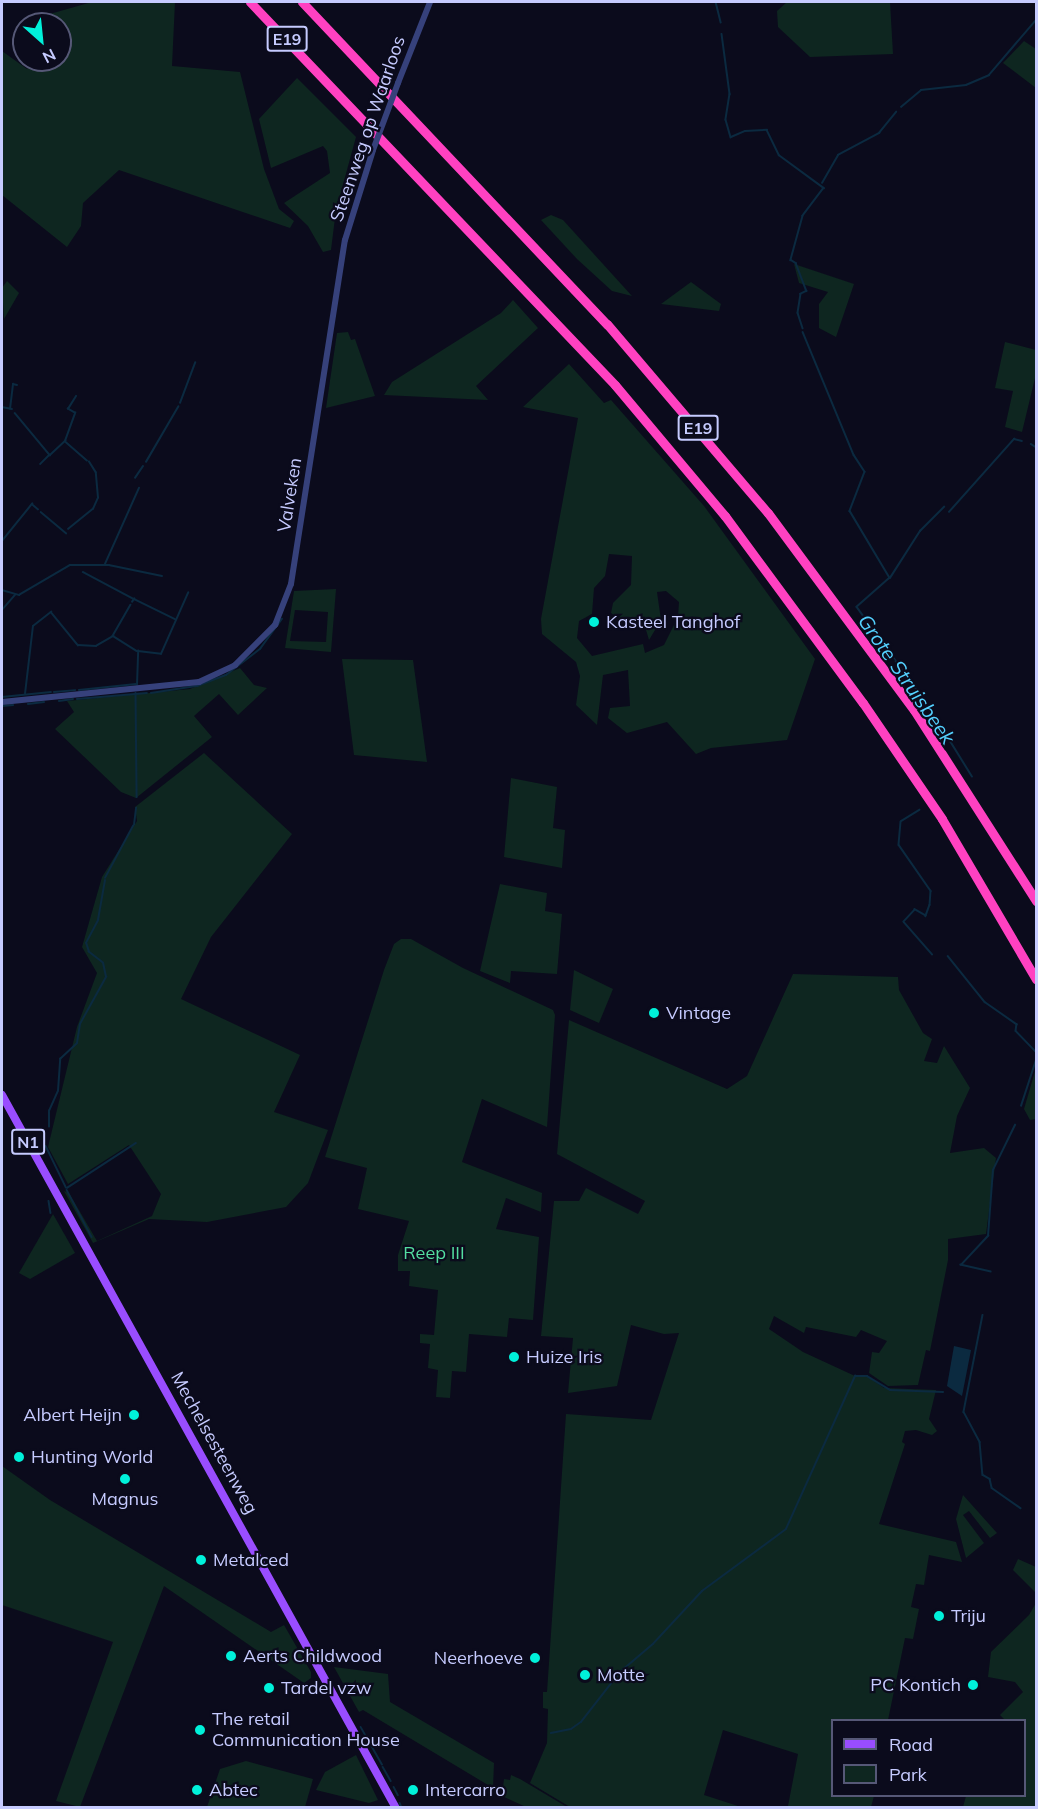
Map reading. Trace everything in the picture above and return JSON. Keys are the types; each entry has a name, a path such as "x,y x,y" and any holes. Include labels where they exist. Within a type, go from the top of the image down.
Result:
{"highway":[{"name":"E19","path":"250,2 615,385 725,516 863,703 942,819 1036,979"},
{"name":"E19","path":"302,2 607,324 768,513 914,710 1036,901"}],"main road":[{"name":"Mechelsesteenweg","path":"2,1095 396,1808"}],"street":[{"name":"Steenweg op Waarloos","path":"319,411 345,240 373,150 430,2"},
{"name":"Valveken","path":"2,702 174,687 208,679 235,665 260,643 281,612 291,584 319,411"}],"green space":[{"path":"92,2 175,2 172,66 240,72 264,169 279,209 294,221 290,228 119,170 83,203 81,226 67,247 2,195 2,51 12,58 12,72 72,72 72,12 57,12"},
{"path":"787,2 890,2 893,54 810,57 778,27 777,11"},
{"path":"1024,41 1036,49 1036,88 1003,63"},
{"path":"297,78 356,137 336,210 331,250 323,252 308,226 284,203 330,173 327,151 323,146 271,168 259,119"},
{"path":"551,215 563,220 632,296 612,291 577,259 541,220"},
{"path":"794,264 854,284 836,337 819,328 819,304 828,292 799,283"},
{"path":"7,281 19,293 4,319 2,288"},
{"path":"691,282 721,304 719,311 661,304"},
{"path":"513,300 538,328 476,386 488,400 384,395 392,382 501,313"},
{"path":"348,332 351,340 355,339 375,396 326,408 337,333"},
{"path":"1005,342 1036,350 1036,374 1022,432 1005,427 1013,391 995,388"},
{"path":"569,364 604,403 611,400 704,506 815,659 787,740 711,748 696,754 667,722 627,733 608,718 610,708 630,706 628,670 603,675 597,725 576,705 580,676 576,662 542,634 541,619 578,418 523,407","holes":["609,554 632,556 631,585 613,603 611,613 621,620 632,617 644,623 649,640 661,620 657,592 666,591 679,602 678,617 664,645 645,653 643,644 592,656 577,638 579,621 592,614 594,588 605,576"]},
{"path":"336,589 331,652 285,648 294,591","holes":["295,610 328,612 326,642 290,641"]},
{"path":"342,659 413,660 427,762 354,755"},
{"path":"240,668 254,685 267,688 238,715 219,694 194,716 212,737 136,798 121,792 55,729 74,712 67,701 190,689"},
{"path":"204,753 292,834 211,937 181,999 300,1055 274,1112 328,1130 308,1183 286,1207 207,1222 149,1219 93,1243 64,1191 69,1193 97,1241 152,1216 161,1194 129,1145 68,1184 48,1147 77,1027 97,973 82,947 102,877 137,821 135,807"},
{"path":"511,778 557,787 553,828 565,830 562,868 504,857"},
{"path":"500,884 547,893 545,911 562,914 557,974 511,971 510,983 480,971"},
{"name":"Reep III","path":"401,939 411,939 463,968 553,1010 555,1015 547,1127 482,1099 462,1162 542,1193 541,1212 506,1198 496,1229 539,1237 533,1320 509,1318 507,1337 469,1334 466,1372 452,1371 450,1398 436,1397 438,1370 428,1368 430,1344 420,1343 420,1334 434,1335 438,1290 409,1286 410,1271 398,1271 398,1255 409,1221 358,1209 367,1168 325,1157 384,970 394,944"},
{"path":"574,970 613,989 599,1023 570,1010"},
{"path":"793,974 898,977 899,990 923,1033 932,1039 924,1061 937,1063 944,1046 970,1088 957,1116 950,1153 984,1148 996,1158 986,1234 948,1239 948,1260 930,1351 926,1350 918,1385 888,1386 869,1373 872,1352 879,1353 887,1341 861,1330 856,1337 806,1327 804,1333 774,1316 769,1329 803,1352 855,1376 867,1376 884,1388 936,1390 929,1419 937,1431 932,1435 916,1430 905,1431 902,1442 905,1444 879,1524 956,1542 962,1562 929,1555 924,1585 916,1584 911,1607 919,1609 913,1639 905,1638 888,1719 831,1719 831,1797 874,1797 871,1807 788,1806 798,1754 723,1730 704,1795 741,1807 570,1807 530,1783 547,1743 548,1709 543,1708 543,1692 547,1692 566,1414 651,1420 679,1333 664,1334 631,1325 617,1386 568,1393 573,1338 541,1336 554,1201 579,1201 586,1188 638,1214 645,1201 557,1154 569,1020 727,1089 747,1076"},
{"path":"1036,1068 1036,1119 1030,1120 1024,1109"},
{"path":"53,1214 75,1253 30,1279 19,1273"},
{"path":"2,1466 50,1500 271,1632 284,1625 311,1672 311,1678 304,1683 164,1586 80,1807 56,1801 113,1642 2,1605"},
{"path":"963,1495 997,1533 990,1538 969,1511 963,1515 984,1543 966,1558 956,1519"},
{"path":"1018,1559 1036,1567 1036,1593 1013,1570"},
{"path":"1036,1603 1036,1807 963,1807 966,1797 1026,1797 1026,1719 1004,1719 1000,1715 1023,1692 1015,1682 988,1677 991,1652 1029,1615"},
{"path":"334,1667 388,1674 390,1702 494,1763 493,1788 363,1710 359,1712"},
{"path":"356,1755 378,1800 369,1803 316,1790 325,1772"},
{"path":"246,1761 313,1779 305,1807 207,1807 220,1769"},
{"path":"511,1775 567,1807 526,1807 502,1796 504,1779 510,1780"}],"water":[{"path":"954,1346 971,1350 962,1396 947,1386"}],"waterway":[{"name":"Grote Struisbeek","path":"716,2 721,22"},
{"path":"901,107 921,90 966,85 989,75 1036,20"},
{"name":"Grote Struisbeek","path":"722,34 730,94 726,120 731,137 745,131 767,130 779,155 824,188 803,216 791,260 796,263 807,291 801,294 798,313 803,328"},
{"path":"822,183 838,155 879,133 896,112"},
{"name":"Grote Struisbeek","path":"803,332 854,455 865,472 850,511 890,578 857,607 928,705 972,776"},
{"path":"180,403 195,363"},
{"path":"10,409 13,384 17,385"},
{"path":"50,455 65,441 75,413 68,409 76,396"},
{"path":"2,407 12,409"},
{"path":"146,462 178,407"},
{"path":"15,413 50,455 41,464"},
{"path":"949,512 1014,439 1022,441"},
{"path":"66,442 87,460"},
{"path":"1031,444 1036,447"},
{"path":"68,529 93,509 98,498 96,473 89,462"},
{"path":"135,478 143,466"},
{"path":"105,564 139,488"},
{"path":"2,541 32,504 38,509"},
{"path":"890,578 920,531 944,507"},
{"path":"41,512 66,533"},
{"path":"2,590 19,595 70,565 109,565 162,576"},
{"path":"83,572 134,599"},
{"path":"137,685 138,651 161,654 188,593"},
{"path":"2,610 15,595"},
{"path":"132,602 134,599 175,619"},
{"path":"131,605 113,636 137,651"},
{"path":"25,694 33,626 51,612 78,645 96,646 113,636"},
{"path":"151,693 197,686 226,675 260,649 282,619"},
{"path":"79,690 136,684"},
{"path":"54,692 75,690"},
{"path":"2,697 51,692"},
{"path":"136,693 137,797"},
{"path":"77,699 147,693"},
{"path":"59,701 73,699"},
{"path":"28,704 44,702"},
{"path":"2,706 13,705"},
{"path":"134,825 136,808"},
{"name":"Grote Struisbeek","path":"920,810 901,822 899,845 931,891 930,905 926,916 915,910 904,922 932,954"},
{"path":"105,878 133,826"},
{"path":"49,1127 49,1111 58,1091 60,1059 77,1043 80,1024 106,977 103,963 89,952 86,943 98,920 105,881"},
{"name":"Grote Struisbeek","path":"948,956 985,1002 1017,1024 1016,1031 1036,1052"},
{"name":"Grote Struisbeek","path":"1021,1106 1036,1060"},
{"name":"Grote Struisbeek","path":"991,1272 961,1265 988,1236 993,1170 1015,1125"},
{"path":"67,1188 136,1143"},
{"path":"46,1146 66,1187"},
{"path":"67,1190 92,1237"},
{"path":"49,1201 51,1213"},
{"name":"Grote Struisbeek","path":"983,1315 964,1412 980,1442 983,1475 990,1479 992,1488 1021,1508"},
{"path":"551,1733 571,1729 581,1722 620,1672 653,1644 702,1591 786,1529 855,1376 867,1376 890,1390 943,1392"},
{"path":"361,1727 382,1764"},
{"path":"383,1767 391,1781"},
{"path":"394,1787 398,1795"},
{"path":"400,1803 402,1808"}],"place":[{"name":"Kasteel Tanghof","path":"594,622"},
{"name":"Vintage","path":"654,1013"},
{"name":"Huize Iris","path":"514,1357"},
{"name":"Albert Heijn","path":"134,1415"},
{"name":"Hunting World","path":"19,1457"},
{"name":"Magnus","path":"125,1479"},
{"name":"Metalced","path":"201,1560"},
{"name":"Triju","path":"939,1616"},
{"name":"Aerts Childwood","path":"231,1656"},
{"name":"Neerhoeve","path":"535,1658"},
{"name":"Motte","path":"585,1675"},
{"name":"PC Kontich","path":"973,1685"},
{"name":"Tardel vzw","path":"269,1688"},
{"name":"The retail Communication House","path":"200,1730"},
{"name":"Abtec","path":"197,1790"},
{"name":"Intercarro","path":"413,1790"}]}
